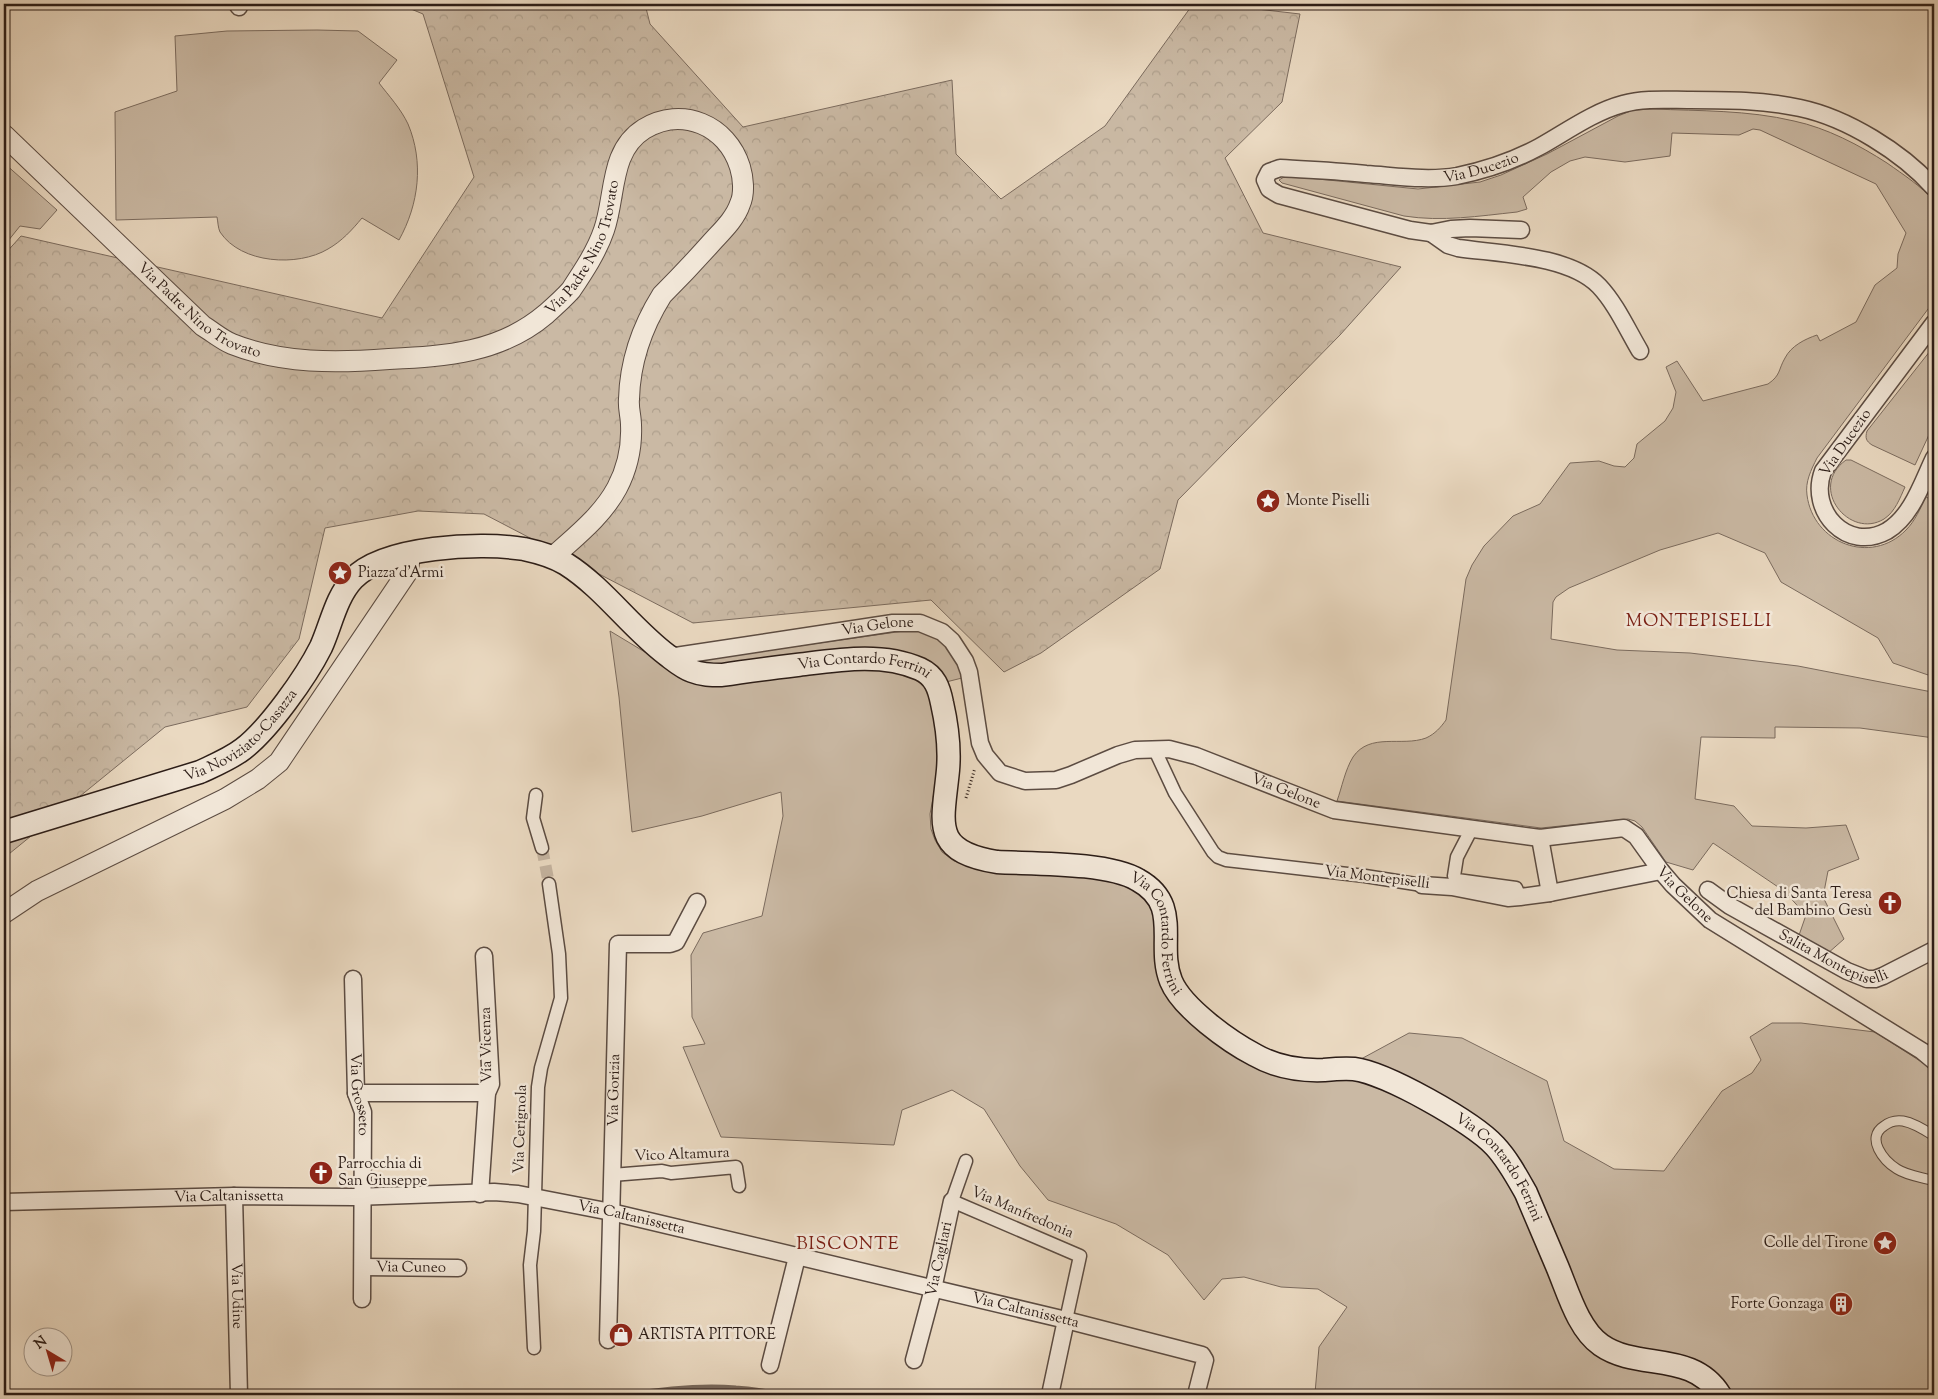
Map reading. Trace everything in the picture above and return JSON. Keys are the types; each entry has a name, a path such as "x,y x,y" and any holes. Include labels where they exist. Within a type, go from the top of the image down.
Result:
{"main road":[{"name":"Via Noviziato-Casazza","path":"4,832 200,772 243,749 263,730 305,673 320,648 341,599 354,579 368,568 381,562 410,554 473,546 517,548 553,557"},
{"name":"Via Contardo Ferrini","path":"553,557 579,574 648,640 690,671 709,675 862,658 904,664 928,674 937,686 948,734 948,770 943,821 948,838 960,850 980,859 997,862 1104,869 1127,875 1142,882 1161,902 1167,924 1167,969 1178,994 1188,1005 1233,1041 1254,1055 1275,1065 1305,1070 1347,1069 1365,1072 1402,1088 1467,1122 1494,1145 1526,1193 1574,1306 1593,1337 1605,1347 1620,1353 1675,1365 1696,1372 1712,1384 1720,1395"}],"street":[{"name":"Via Ducezio","path":"1521,230 1460,228 1430,233 1410,230 1279,195 1266,185 1266,176 1274,169 1280,168 1422,178 1455,176 1501,165 1537,148 1596,115 1623,104 1646,101 1739,100 1801,108 1840,122 1896,154 1934,188"},
{"name":"Via Padre Nino Trovato","path":"4,135 203,326 231,344 288,358 332,362 447,356 487,346 523,331 535,323 569,292 592,255 604,231 622,152 633,138 644,129 661,122 677,119 692,120 710,127 732,148 735,155 742,175 741,203 725,227 662,295 655,307 639,340 633,359 629,400 630,447 617,488 602,511 584,530 553,557"},
{"path":"1430,233 1448,245 1458,248 1544,260 1580,272 1599,286 1606,295 1640,351"},
{"name":"Via Ducezio","path":"1934,323 1823,471 1819,488 1823,509 1837,527 1852,535 1870,536 1887,530 1903,517 1934,458"},
{"path":"4,913 37,891 242,790 278,762 408,571 410,554"},
{"name":"Via Gelone","path":"669,657 893,623 920,623 942,632 952,641 965,661 974,693 980,744 985,755 1000,773 1024,781 1056,780 1135,750 1169,749 1196,756 1334,810 1540,838 1624,828 1636,836 1661,871 1699,910 1716,924 1922,1051 1934,1061"},
{"name":"Via Montepiselli","path":"1154,748 1175,793 1213,852 1218,857 1226,860 1365,876 1422,885 1452,887 1508,898 1550,893 1661,871"},
{"path":"536,795 533,818 542,848"},
{"path":"1472,828 1457,857 1454,876 1457,880 1516,888 1520,897"},
{"path":"1540,838 1550,893"},
{"name":"Via Cerignola","path":"534,1348 530,1265 534,1231 538,1087 541,1068 561,998 559,954 549,884"},
{"name":"Salita Montepiselli","path":"1708,890 1730,906 1838,967 1867,979 1883,976 1934,950"},
{"name":"Via Gorizia","path":"608,1340 618,944 670,944 676,942 697,902"},
{"name":"Via Vicenza","path":"480,1194 487,1093 491,1084 484,956"},
{"name":"Via Grosseto","path":"353,979 356,1093 363,1112 362,1197 364,1266 362,1299"},
{"path":"356,1093 487,1093"},
{"name":"Via Cagliari","path":"914,1360 933,1289 952,1201 966,1161"},
{"name":"Vico Altamura","path":"612,1175 736,1167 739,1186"},
{"name":"Via Caltanissetta","path":"4,1202 234,1196 362,1197 494,1192 535,1197 611,1212 1066,1320 1202,1355 1205,1360 1196,1395"},
{"name":"Via Udine","path":"234,1196 239,1395"},
{"name":"Via Manfredonia","path":"952,1201 1080,1256 1066,1320"},
{"path":"770,1365 797,1257"},
{"name":"Via Cuneo","path":"364,1266 458,1268"},
{"path":"1050,1395 1066,1320"}],"lane":[{"path":"1934,1136 1917,1126 1902,1121 1894,1121 1881,1128 1875,1142 1880,1153 1897,1168 1908,1174 1934,1180"}],"green space":[{"path":"399,4 645,4 650,24 743,127 952,80 956,154 1001,199 1105,126 1193,4 1214,4 1300,14 1282,102 1225,158 1263,233 1401,267 1340,335 1178,500 1160,569 1041,653 1004,672 931,600 693,623 484,514 418,511 325,528 299,639 247,707 165,727 4,858 4,255 21,236 382,318 474,177 423,14"},
{"path":"227,31 358,31 397,60 379,83 408,124 413,138 417,168 415,197 406,226 399,240 362,218 338,242 316,255 286,260 271,259 255,256 229,243 220,232 217,217 116,220 115,112 177,91 175,36"},
{"path":"1633,110 1724,112 1777,117 1819,128 1854,144 1887,163 1918,186 1934,201 1934,301 1817,458 1809,476 1807,495 1812,512 1820,526 1832,537 1846,544 1861,547 1877,546 1892,541 1906,530 1917,515 1926,497 1934,501 1934,677 1893,663 1878,638 1781,582 1765,553 1718,533 1660,550 1569,588 1556,597 1553,602 1551,639 1617,650 1690,653 1798,666 1932,692 1934,684 1934,738 1860,728 1775,727 1775,738 1701,737 1695,799 1734,806 1752,826 1806,828 1846,825 1859,859 1828,871 1823,897 1844,939 1827,954 1797,941 1806,915 1784,891 1713,843 1693,870 1666,862 1642,827 1635,821 1628,819 1541,828 1337,801 1348,767 1360,749 1377,742 1426,738 1438,730 1446,720 1466,579 1484,546 1513,516 1540,504 1570,463 1599,461 1625,467 1634,458 1637,444 1665,421 1673,408 1676,392 1666,367 1677,361 1703,401 1768,384 1777,375 1791,350 1799,344 1817,335 1820,341 1856,322 1875,285 1897,268 1898,254 1906,233 1876,184 1760,130 1753,129 1739,135 1672,133 1670,156 1625,162 1585,157 1570,161 1551,172 1523,197 1527,209 1517,212 1460,218 1418,218 1404,216 1282,183 1279,180 1284,177 1308,178 1418,189 1480,182 1501,175 1547,154 1618,116"},
{"path":"4,163 57,210 40,229 20,226 4,246"},
{"path":"1934,346 1934,424 1915,465 1872,445 1866,439 1866,433"},
{"path":"1846,460 1851,460 1905,487 1894,509 1884,519 1871,524 1858,523 1847,517 1838,508 1832,497 1831,484 1835,471"},
{"path":"911,630 931,635 946,645 955,659 962,678 946,682 941,672 704,664 692,661"},
{"path":"610,631 673,669 857,665 919,675 936,707 938,771 930,814 931,829 942,852 954,861 981,870 1083,874 1128,883 1145,899 1152,909 1155,920 1155,963 1165,994 1181,1014 1255,1066 1350,1065 1409,1033 1462,1038 1547,1081 1564,1141 1614,1169 1664,1171 1722,1091 1752,1073 1761,1060 1750,1037 1772,1023 1801,1023 1875,1032 1934,1070 1934,1395 1321,1395 1315,1393 1319,1347 1347,1307 1318,1289 1281,1287 1244,1277 1222,1279 1204,1300 1168,1255 1116,1224 1048,1200 1020,1166 984,1109 952,1090 902,1110 894,1145 721,1137 683,1047 705,1044 692,1017 691,955 703,933 762,916 783,816 781,792 702,816 632,832 619,697"}],"waterway":[{"path":"627,1395 695,1387 722,1387 790,1395"}],"tunnel":[{"path":"542,848 549,884"}],"place":[{"name":"Monte Piselli","path":"1268,501"},
{"name":"Piazza d'Armi","path":"340,573"},
{"name":"Chiesa di Santa Teresa del Bambino Gesù","path":"1890,903"},
{"name":"Parrocchia di San Giuseppe","path":"321,1173"},
{"name":"Colle del Tirone","path":"1885,1243"},
{"name":"Forte Gonzaga","path":"1841,1304"},
{"name":"ARTISTA PITTORE","path":"621,1335"}],"district":[{"name":"MONTEPISELLI","path":"1699,622"},
{"name":"BISCONTE","path":"848,1245"}]}
